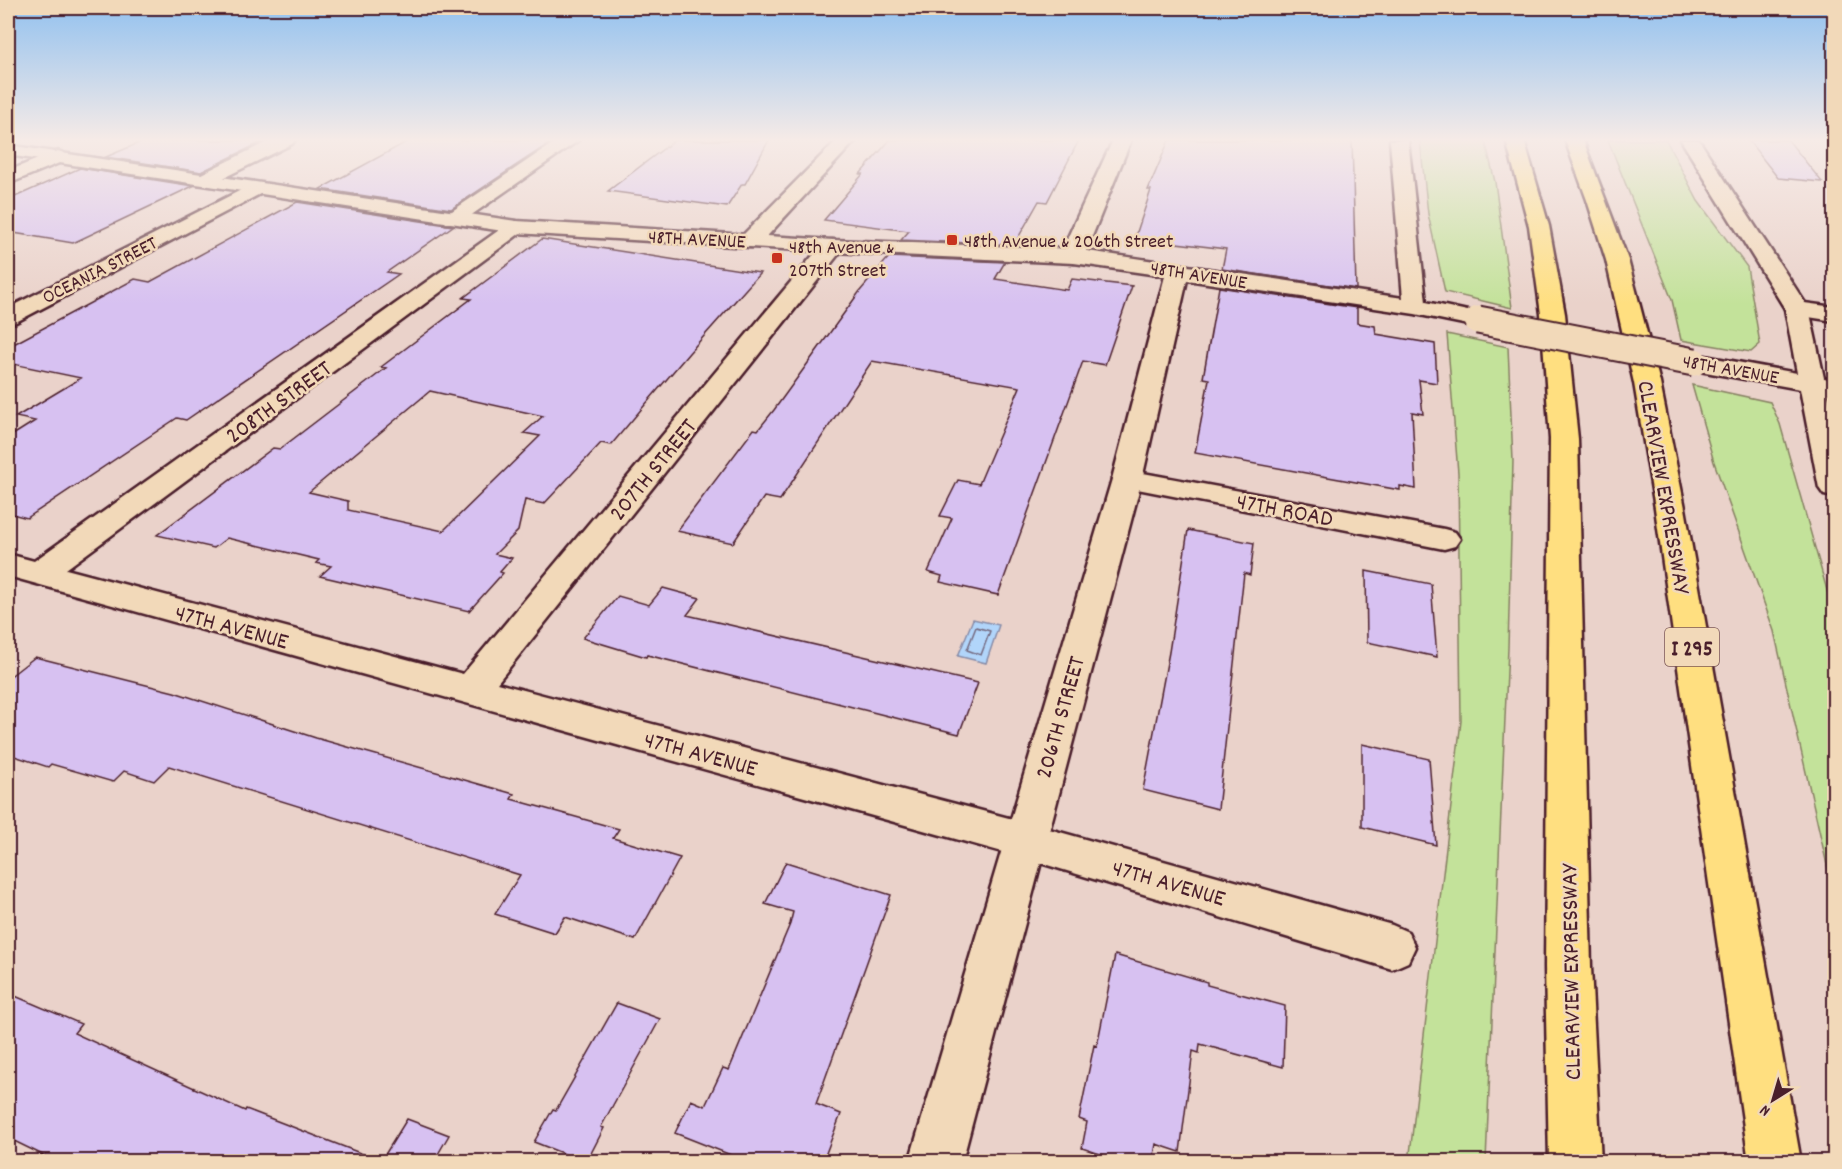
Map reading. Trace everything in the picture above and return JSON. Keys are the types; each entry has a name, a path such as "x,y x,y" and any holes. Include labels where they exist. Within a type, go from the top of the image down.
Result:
{"highway":[{"name":"CLEARVIEW EXPRESSWAY","path":"1529,195 1542,248 1553,314 1564,439 1568,967 1575,1161"},
{"name":"CLEARVIEW EXPRESSWAY","path":"1594,195 1614,249 1639,338 1664,468 1775,1161"},
{"path":"1555,1161 1568,967"}],"street":[{"name":"OCEANIA STREET","path":"8,316 244,195"},
{"name":"48TH AVENUE","path":"292,195 516,227 833,246 1074,255 1415,307 1824,385"},
{"path":"453,219 489,195"},
{"path":"750,241 795,195"},
{"path":"1074,255 1079,237 1098,195"},
{"path":"1405,195 1415,307"},
{"path":"1725,195 1797,309 1824,385 1834,488"},
{"name":"208TH STREET","path":"23,569 516,227"},
{"name":"207TH STREET","path":"470,690 833,246"},
{"name":"206TH STREET","path":"935,1161 1126,479 1178,270"},
{"path":"1797,309 1834,314"},
{"name":"47TH ROAD","path":"1126,479 1444,539"},
{"name":"47TH AVENUE","path":"23,569 1024,840 1392,947"}],"green space":[{"path":"1426,195 1497,195 1512,308 1445,292"},
{"path":"1630,195 1695,195 1747,267 1760,344 1751,352 1681,340 1672,300"},
{"path":"1447,334 1508,347 1513,461 1508,648 1486,1161 1409,1162 1461,721 1458,473"},
{"path":"1692,385 1770,402 1780,424 1834,615 1834,896 1774,631 1714,462"}],"water":[{"path":"973,619 999,625 986,663 958,656"}],"building":[{"path":"20,195 175,195 73,243 8,232 8,200"},
{"path":"356,195 473,195 451,209"},
{"path":"634,195 735,195 727,207"},
{"path":"846,195 1051,195 1047,202 1039,201 1014,245 901,240 909,231 824,220"},
{"path":"1149,195 1353,195 1356,289 1222,269 1226,249 1135,238"},
{"path":"297,202 453,226 387,272 399,274 186,420 177,418 27,518 8,513 8,438 35,421 16,417 81,378 8,363 8,347 135,279 150,282"},
{"path":"542,239 760,273 611,445 601,443 544,504 525,500 518,531 495,554 512,558 500,572 503,573 469,611 320,576 331,566 316,563 319,560 227,538 214,548 157,535 273,448 280,449 386,368 381,367 471,299 463,298","holes":["430,391 543,416 524,433 540,436 443,531 348,510 348,501 309,492"]},
{"path":"889,257 1005,262 995,279 1067,290 1072,279 1132,286 1105,365 1083,361 998,595 940,582 942,576 928,572 952,518 940,516 958,480 979,484 1020,387 872,361 780,500 764,497 733,543 677,531 754,429 758,430 774,410 860,291"},
{"path":"1219,287 1357,308 1357,323 1375,326 1376,334 1435,344 1437,383 1419,380 1423,414 1412,412 1416,489 1400,486 1400,490 1195,453 1209,379 1203,378"},
{"path":"1188,530 1254,543 1250,575 1244,573 1218,809 1143,790 1169,652"},
{"path":"1366,571 1431,584 1437,657 1367,642"},
{"path":"663,588 700,598 687,615 978,683 959,734 647,655 646,657 583,638 618,596 649,605"},
{"path":"35,657 174,692 316,738 514,794 511,799 619,829 613,838 680,858 635,940 565,917 555,933 495,914 520,875 169,766 154,781 124,771 113,782 51,764 48,767 8,754 8,678"},
{"path":"1362,744 1429,759 1436,845 1362,827"},
{"path":"786,862 891,895 816,1104 841,1114 823,1161 746,1161 675,1133 691,1100 705,1106 723,1068 729,1070 790,924 793,912 765,904"},
{"path":"1115,955 1207,982 1207,985 1285,1006 1283,1067 1200,1044 1199,1053 1193,1051 1180,1152 1156,1144 1153,1161 1121,1161 1082,1148 1087,1122 1079,1119 1094,1045 1097,1046"},
{"path":"8,993 81,1024 74,1033 245,1111 246,1109 373,1158 372,1161 55,1161 8,1138"},
{"path":"617,1003 660,1019 601,1127 604,1128 587,1161 534,1142 553,1109 556,1110"},
{"path":"407,1119 449,1135 434,1161 381,1161"}],"place":[{"name":"48th Avenue & 206th Street","path":"952,240"},
{"name":"48th Avenue & 207th Street","path":"777,258"}]}
